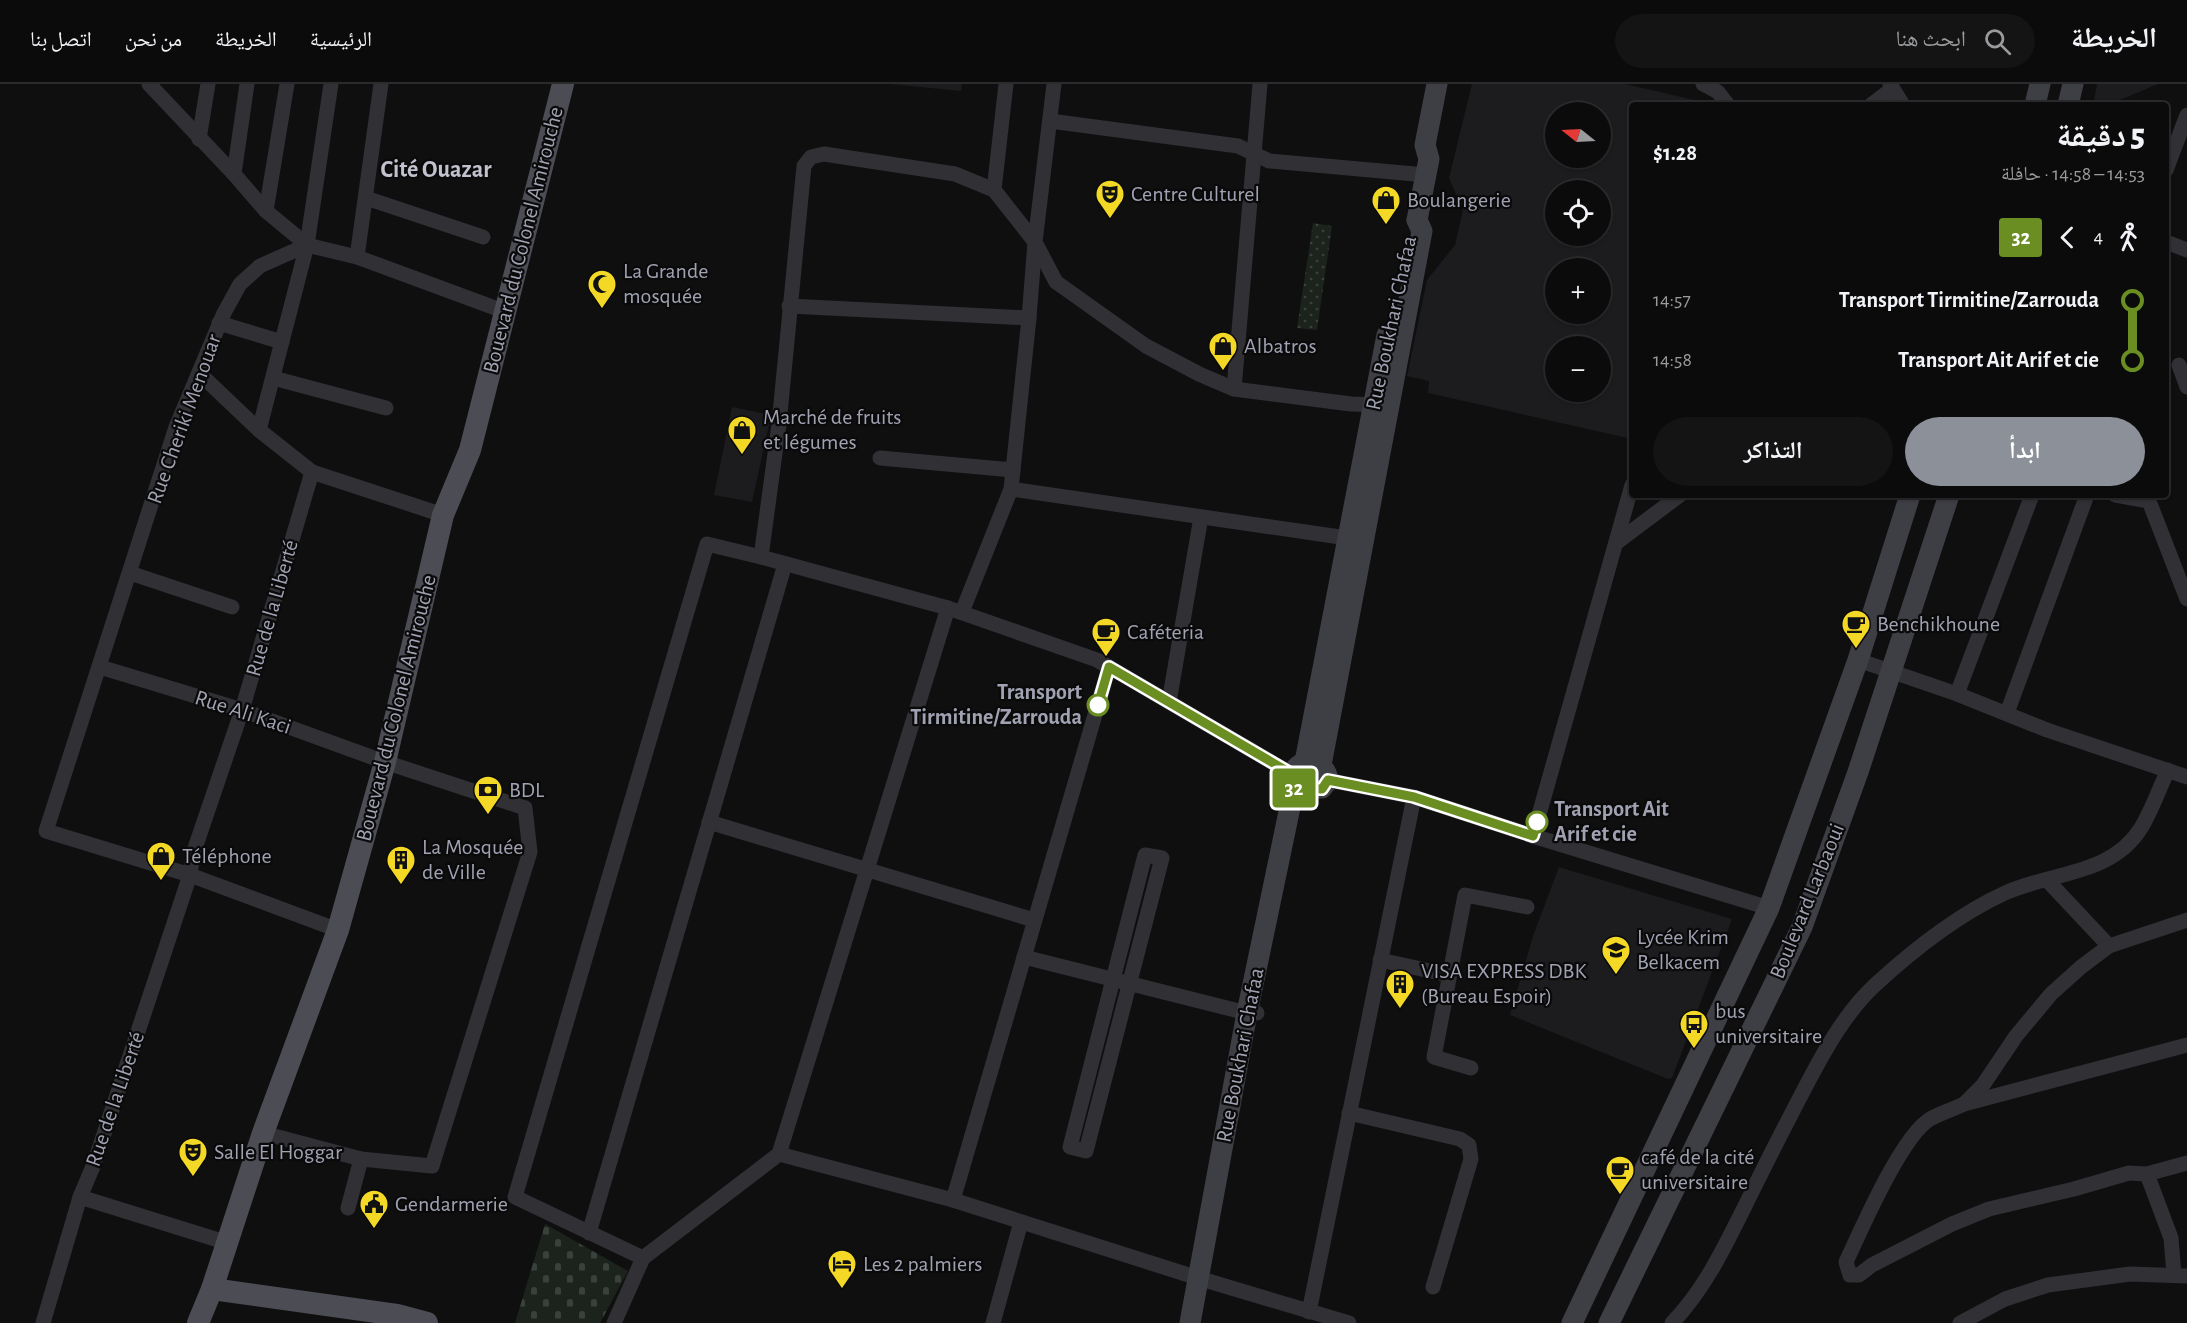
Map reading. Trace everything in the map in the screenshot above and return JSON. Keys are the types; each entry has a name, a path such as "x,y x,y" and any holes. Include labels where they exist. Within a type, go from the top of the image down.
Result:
{"main road":[{"name":"Bouevard du Colonel Amirouche","path":"198,1323 228,1243 263,1133 338,930 385,762 443,515 470,450 563,84"},
{"path":"1427,167 1425,145 1437,84"},
{"path":"1427,167 1439,147 1451,84"},
{"path":"2036,102 2040,84"},
{"path":"2069,102 2073,84"},
{"name":"Rue Boukhari Chafaa","path":"1307,776 1347,538 1422,231 1417,220 1427,167"},
{"name":"Rue Boukhari Chafaa","path":"1200,1323 1204,1280 1252,1013 1307,776 1381,405"},
{"name":"Boulevard Larbaoui","path":"1572,1323 1769,908 1858,660 1908,498"},
{"name":"Boulevard Larbaoui","path":"1609,1323 1802,927 1858,771 1948,498"},
{"name":"Rue Boukhari Chafaa","path":"1190,1323 1204,1280"},
{"path":"212,1289 397,1316 427,1323"}],"street":[{"path":"148,84 266,211 307,245 357,257 506,312"},
{"path":"199,139 208,84"},
{"path":"234,174 248,84"},
{"path":"266,211 287,84"},
{"path":"259,430 307,245 331,84"},
{"path":"357,257 381,84"},
{"path":"994,190 1006,84"},
{"path":"614,1323 643,1258 779,1154 867,870 955,610 1011,489 1035,242 1054,84"},
{"path":"1234,389 1260,84"},
{"path":"1703,84 1718,92 1726,102"},
{"path":"1874,102 1891,87 1901,102"},
{"path":"2169,162 2187,115"},
{"path":"1050,121 1238,146 1269,160 1427,167"},
{"path":"761,556 779,424 804,166 811,157 824,154 955,174 994,190 1035,242 1056,282 1146,346 1199,374 1234,389 1351,404 1381,405"},
{"path":"366,198 483,237"},
{"path":"2169,243 2187,250"},
{"name":"Rue Cheriki Menouar","path":"190,875 46,831 176,427 219,323 240,284 260,266 307,245"},
{"path":"789,306 1029,318"},
{"path":"219,323 282,342"},
{"path":"2177,366 2187,387"},
{"path":"199,373 259,430 312,472 443,515"},
{"path":"273,378 386,408"},
{"path":"880,458 1013,470"},
{"name":"Rue de la Liberté","path":"43,1323 80,1197 94,1164 190,875 193,854 242,710 312,472"},
{"path":"1011,489 1347,538"},
{"path":"1533,836 1629,496"},
{"path":"1616,543 1676,498"},
{"path":"1957,694 2031,498"},
{"path":"2007,713 2086,498"},
{"path":"2132,498 2149,501 2187,599"},
{"path":"1169,702 1201,517"},
{"path":"643,1258 514,1197 707,544 761,556 955,610 1097,660 1169,702 1307,776 1414,797 1769,908"},
{"path":"589,1233 785,564"},
{"path":"130,573 232,607"},
{"path":"1858,660 1957,694 2047,730 2187,777"},
{"name":"Rue Ali Kaci","path":"100,667 242,710 385,762 525,808 530,852 432,1166 361,1159"},
{"path":"953,1200 1109,667"},
{"path":"1673,1322 1696,1296 1719,1256 1792,1111 1830,1042 1844,1021 1873,987 1945,929 2005,893 2083,870 2107,860 2124,847 2141,828 2168,770"},
{"path":"1308,1312 1414,797"},
{"path":"710,822 1034,920"},
{"path":"1145,855 1162,858 1129,984 1086,1151 1070,1147 1145,855"},
{"path":"190,875 338,930"},
{"path":"2047,880 2109,946"},
{"path":"1471,1068 1434,1057 1465,895 1527,906"},
{"path":"1965,1104 1983,1085 2016,1036 2051,994 2081,967 2109,946 2187,920"},
{"path":"1024,957 1252,1013"},
{"path":"1380,960 1449,975"},
{"path":"2187,1045 1965,1104 1930,1120 1912,1138 1899,1157 1846,1262 1850,1275 1859,1275 1872,1265 1952,1224 1989,1209 2129,1173 2147,1174 2187,1163"},
{"path":"1349,1113 1460,1138 1469,1145 1471,1159 1433,1287"},
{"path":"263,1133 361,1159 348,1208"},
{"path":"779,1154 953,1200 1204,1280 1349,1323"},
{"path":"1960,1323 2005,1299 2048,1285 2130,1274 2181,1275 2171,1238 2147,1174"},
{"path":"80,1197 228,1243"},
{"path":"993,1323 1022,1222"},
{"path":"2171,1238 2187,1234"}],"shaded area":[{"path":"890,84 962,84 961,91"},
{"path":"1472,84 1625,84 1703,102 1629,102 1629,438 1428,393 1429,381 1407,376 1427,280 1455,245 1463,210 1449,178"},
{"path":"2097,84 2158,84 2115,102 2094,102"},
{"name":"Marché de fruits et légumes","path":"732,407 771,415 752,502 714,495"},
{"name":"Lycée Krim Belkacem","path":"1559,867 1732,919 1672,1078 1668,1079 1510,1015 1533,936"}],"green space":[{"path":"1313,223 1332,226 1317,330 1297,328"},
{"path":"545,1224 628,1271 600,1323 515,1323"}],"bus line":[{"name":"32","path":"1098,705 1109,667 1292,774 1294,788 1322,789 1328,780 1414,797 1533,836 1537,822"}],"place":[{"name":"Centre Culturel","path":"1110,220"},
{"name":"Boulangerie","path":"1386,226"},
{"name":"La Grande mosquée","path":"602,310"},
{"name":"Albatros","path":"1223,372"},
{"name":"Marché de fruits et légumes","path":"742,456"},
{"name":"Benchikhoune","path":"1856,650"},
{"name":"Caféteria","path":"1106,658"},
{"name":"Transport Tirmitine/Zarrouda","path":"1098,705"},
{"name":"BDL","path":"488,816"},
{"name":"Transport Ait Arif et cie","path":"1537,822"},
{"name":"Téléphone","path":"161,882"},
{"name":"La Mosquée de Ville","path":"401,886"},
{"name":"Lycée Krim Belkacem","path":"1616,976"},
{"name":"VISA EXPRESS DBK (Bureau Espoir)","path":"1400,1010"},
{"name":"bus universitaire","path":"1694,1050"},
{"name":"Salle El Hoggar","path":"193,1178"},
{"name":"café de la cité universitaire","path":"1620,1196"},
{"name":"Gendarmerie","path":"374,1230"},
{"name":"Les 2 palmiers","path":"842,1290"}],"district":[{"name":"Cité Ouazar","path":"436,170"}]}
